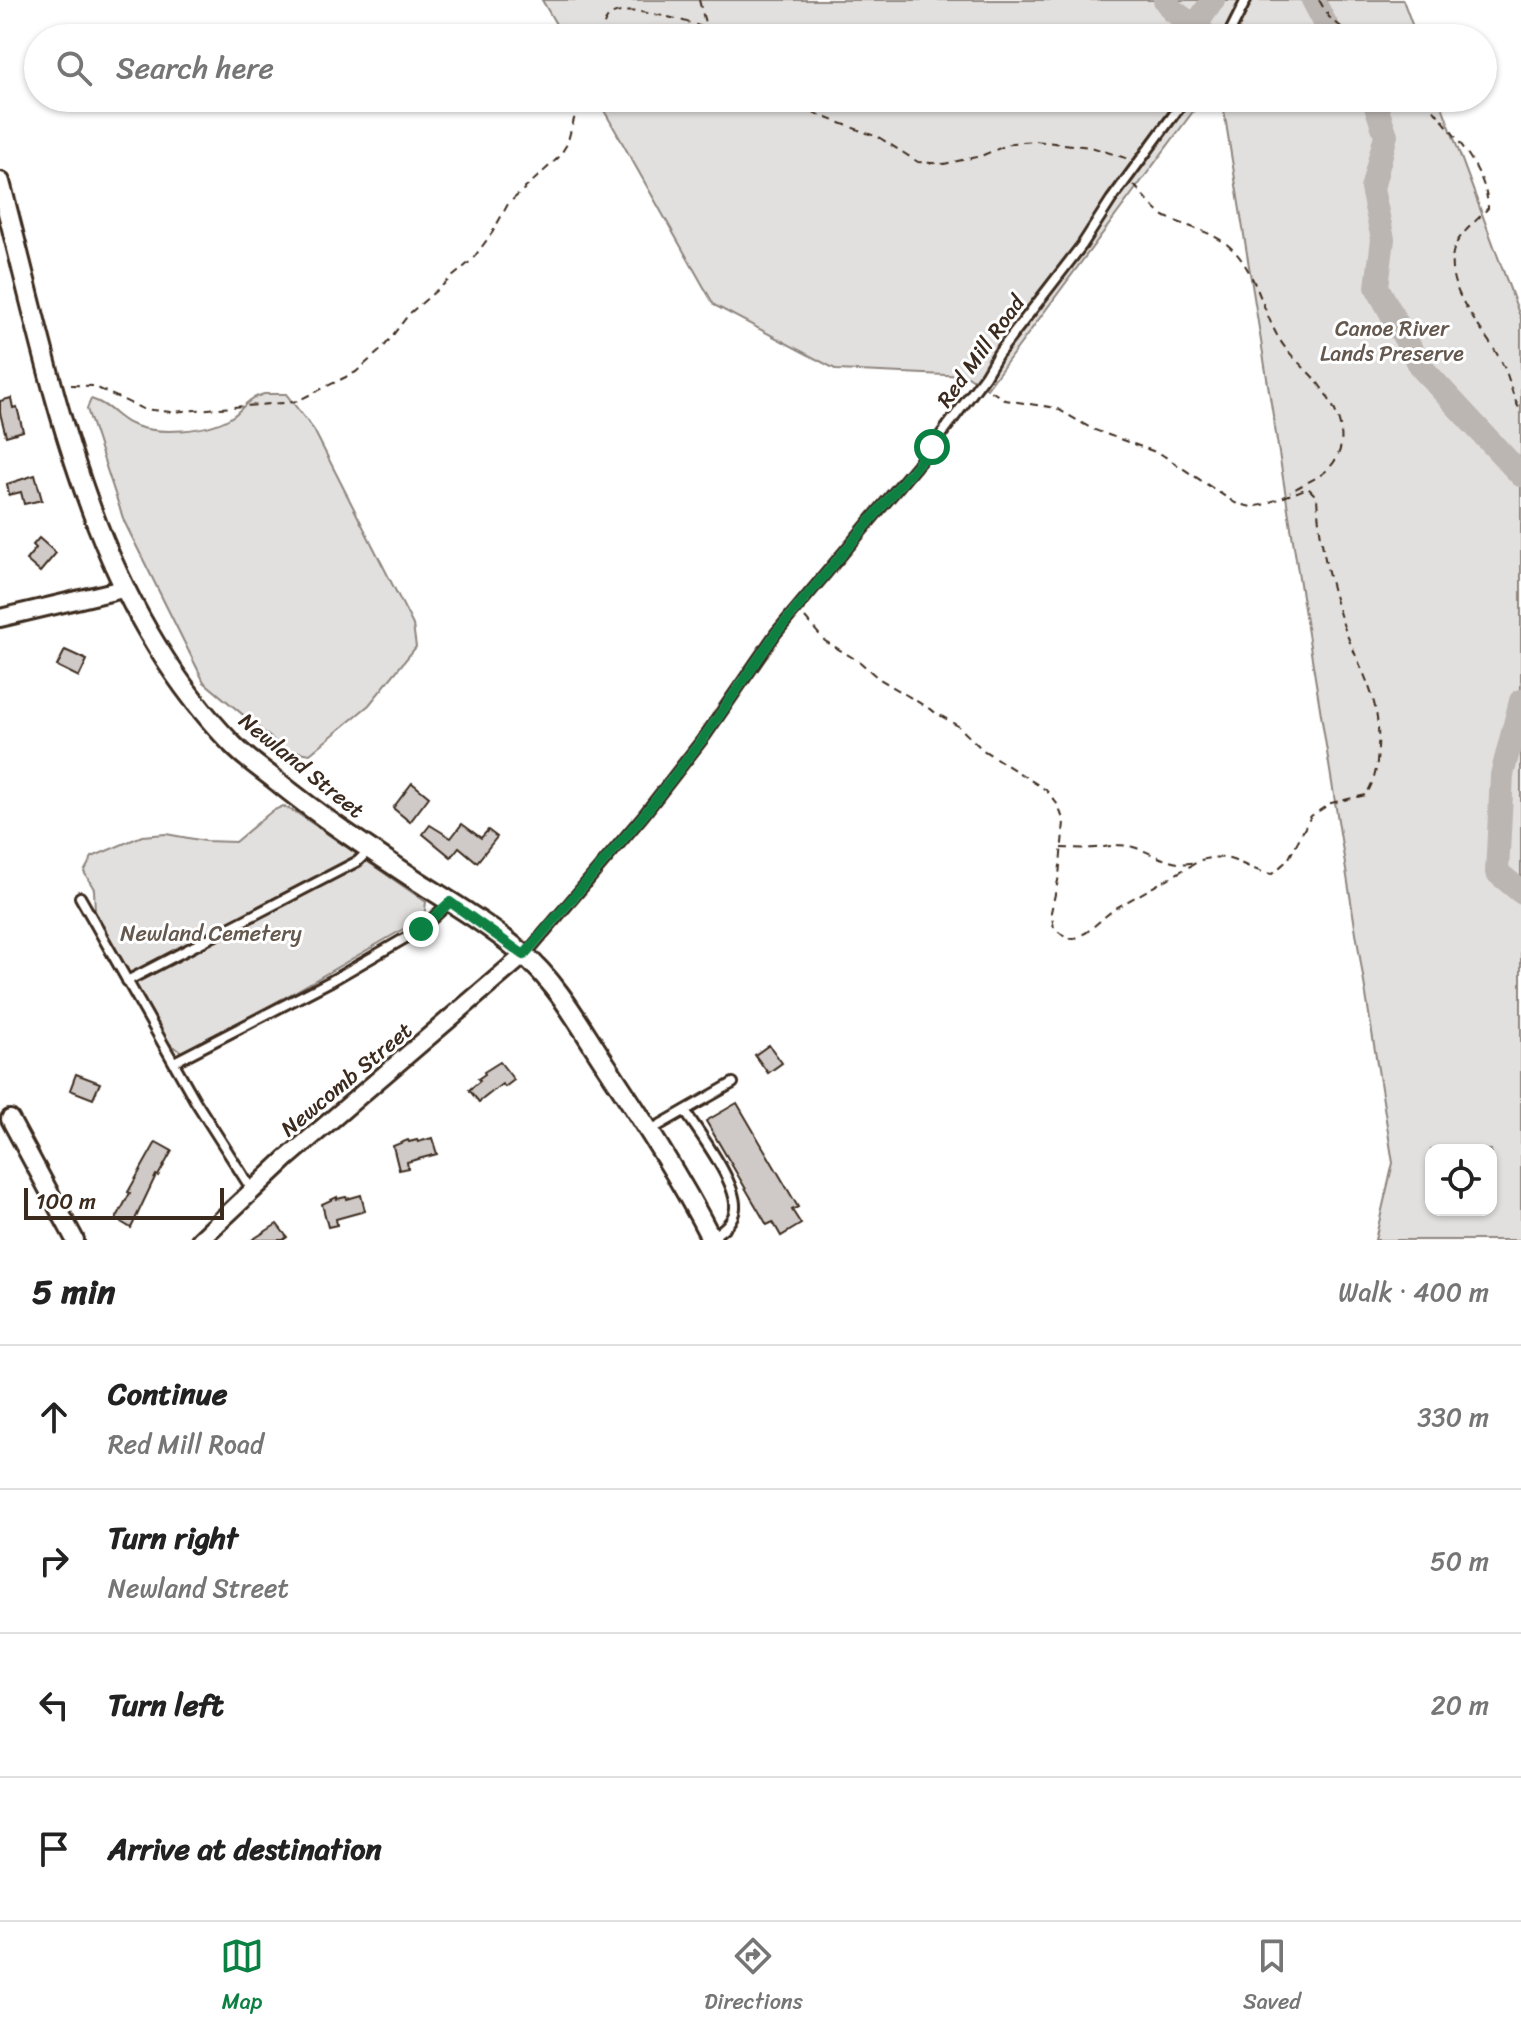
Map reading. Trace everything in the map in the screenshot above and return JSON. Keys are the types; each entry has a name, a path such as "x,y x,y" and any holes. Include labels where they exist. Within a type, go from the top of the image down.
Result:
{"street":[{"name":"Newland Street","path":"0,182 54,386 92,511 123,589 146,633 188,692 233,746 295,797 524,955 567,1006 648,1131 712,1239"},
{"path":"0,618 123,589"},
{"name":"Newcomb Street","path":"200,1240 252,1190 524,955"},
{"path":"10,1119 75,1240"}],"lane":[{"path":"1234,24 1246,0"},
{"name":"Red Mill Road","path":"524,955 643,816 798,607 932,447 998,354 1082,245 1176,112"},
{"path":"127,981 358,861 369,849"},
{"path":"80,897 174,1062 252,1190"},
{"path":"174,1062 331,981 421,929 450,902"},
{"path":"648,1131 733,1083"},
{"path":"685,1111 728,1181 733,1196 735,1208 732,1218 712,1239"}],"path":[{"path":"699,0 706,24"},
{"path":"1319,0 1329,17 1338,24"},
{"path":"604,24 613,13 627,11 694,24"},
{"path":"54,386 93,386 143,409 171,412 295,402 356,372 383,348 409,314 472,260 508,204 559,157 567,144 576,112"},
{"path":"815,112 880,138 918,162 944,164 981,156 1012,143 1035,141 1091,147 1138,162"},
{"path":"1435,112 1470,160 1488,194 1488,208 1456,245 1452,271 1457,290 1504,366 1514,401 1521,411"},
{"path":"1127,178 1162,215 1203,230 1226,243 1241,257 1278,337 1291,357 1317,382 1339,417 1343,432 1339,455 1326,471 1285,495"},
{"path":"979,384 1005,400 1056,408 1092,429 1161,454 1235,503 1251,507 1262,505 1308,488 1317,497 1319,529 1332,588 1376,703 1380,723 1377,776 1366,795 1331,803 1311,816 1288,860 1272,874 1258,872 1230,857 1215,856 1186,864 1162,860 1133,847 1114,844 1093,848 1061,848"},
{"path":"798,607 825,641 860,662 878,678 958,726 983,750 1046,790 1058,805 1064,822 1059,876 1051,912 1054,928 1066,938 1074,939 1087,932 1114,909 1201,860 1215,856"}],"green space":[{"path":"542,0 1403,0 1412,24 556,24"},
{"path":"605,112 1193,112 987,389 968,376 837,370 714,305"},
{"name":"Canoe River Lands Preserve","path":"1224,112 1444,112 1521,319 1521,1240 1375,1240 1393,1163"},
{"path":"264,394 286,394 314,430 413,625 416,647 369,705 310,754 284,749 204,682 124,521 87,409 91,399 133,425 155,430 182,430 220,423 235,415 252,399"},
{"name":"Newland Cemetery","path":"283,806 426,902 424,917 284,998 182,1052 163,1040 95,912 94,889 84,872 92,857 142,836 166,834 205,841 235,842 272,811"}],"building":[{"path":"11,398 13,408 17,407 23,431 6,436 0,401"},
{"path":"35,475 42,500 24,504 21,492 9,495 7,484"},
{"path":"39,538 56,553 40,572 26,560 36,548 33,545"},
{"path":"65,650 87,660 79,677 57,666"},
{"path":"412,783 429,797 410,822 393,808"},
{"path":"462,824 481,838 488,830 497,837 477,862 459,847 451,857 423,834 430,825 451,838"},
{"path":"769,1045 782,1063 768,1073 755,1055"},
{"path":"500,1062 514,1080 505,1087 502,1084 479,1102 469,1090 480,1081 478,1079 484,1072"},
{"path":"76,1074 100,1083 93,1099 70,1090"},
{"path":"737,1103 798,1207 792,1210 801,1224 781,1236 773,1222 767,1225 706,1121"},
{"path":"432,1138 437,1154 407,1162 408,1168 399,1170 393,1146 408,1140 418,1142"},
{"path":"156,1142 172,1151 156,1175 131,1228 116,1219"},
{"path":"361,1195 365,1211 336,1219 337,1225 328,1227 322,1204 337,1197 347,1199"},
{"path":"277,1224 287,1237 283,1240 252,1240"}],"waterway":[{"path":"1165,0 1172,10 1191,24"},
{"path":"1196,24 1213,0"},
{"path":"1313,0 1326,24"},
{"path":"1378,112 1386,135 1372,189 1383,239 1377,287 1420,366 1521,475"},
{"path":"1521,701 1502,775 1497,872 1521,892"}],"route":[{"path":"421,929 450,902 524,955 643,816 705,736 776,633 932,447"}]}
